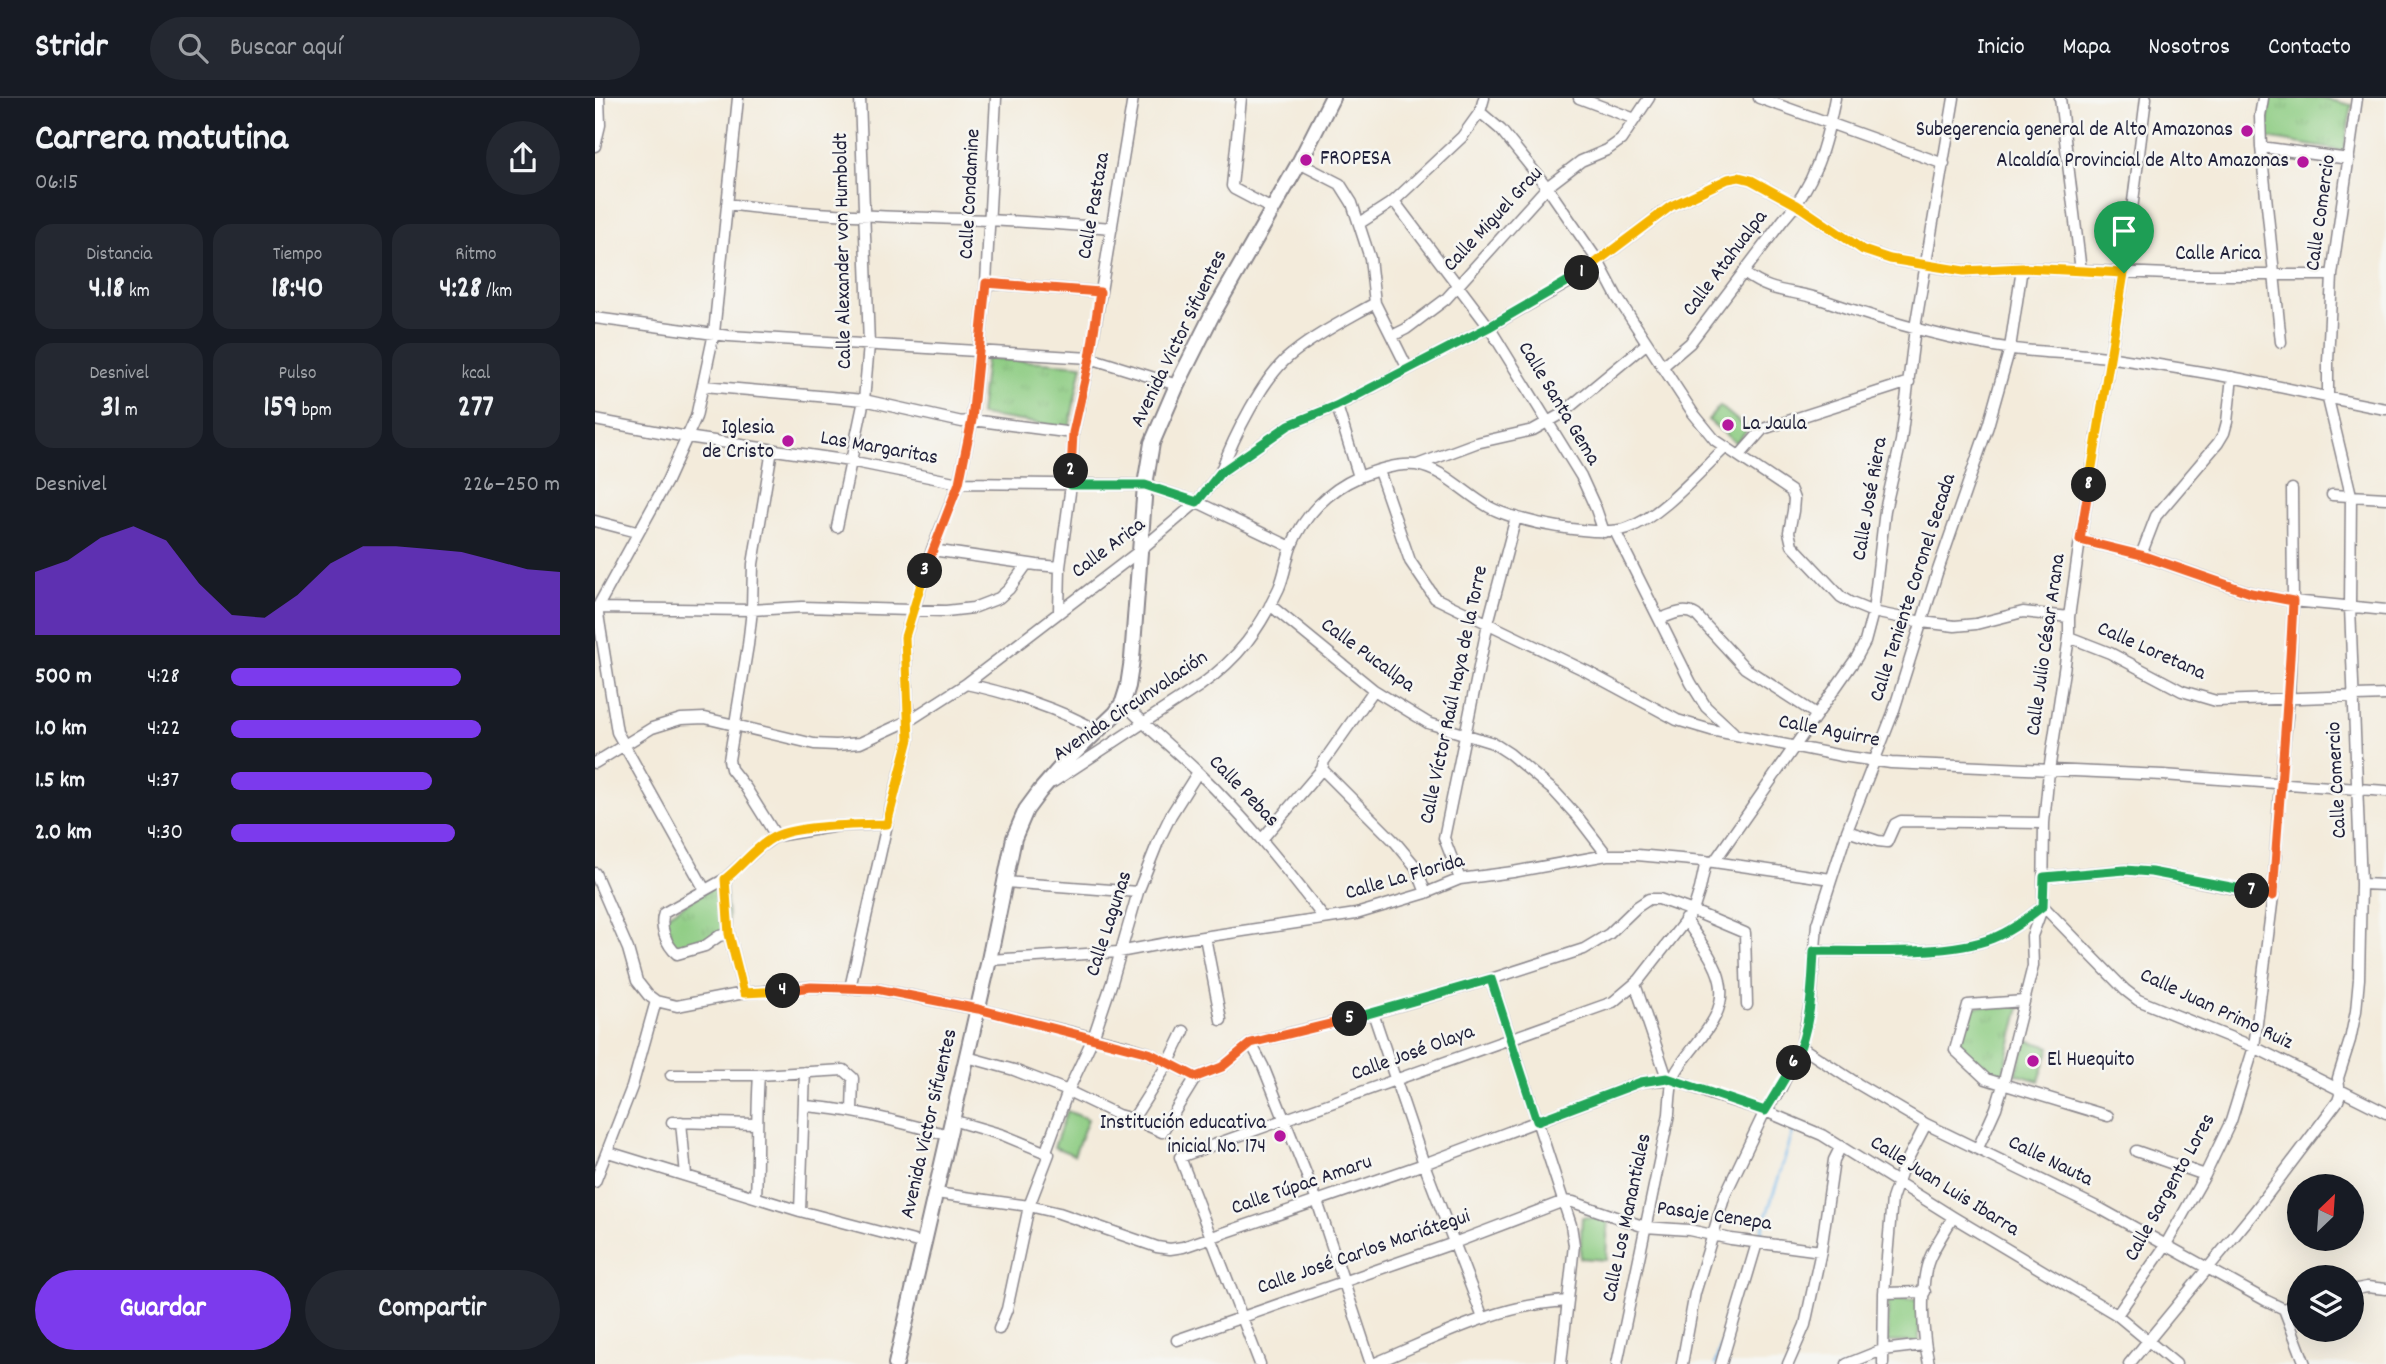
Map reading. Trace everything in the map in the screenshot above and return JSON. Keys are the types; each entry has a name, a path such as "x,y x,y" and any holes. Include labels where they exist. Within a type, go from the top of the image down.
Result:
{"highway":[{"name":"Avenida Victor Sifuentes","path":"896,1364 989,960 1014,838 1026,810 1040,791 1067,760 1116,713 1123,702 1132,659 1138,552 1152,443 1177,385 1227,287 1299,163 1332,98"}],"street":[{"path":"595,146 600,125 599,98"},
{"path":"705,890 617,732 596,608 667,481 696,417 714,333 738,98"},
{"name":"Calle Alexander von Humboldt","path":"837,527 864,400 869,345 860,98"},
{"name":"Calle Condamine","path":"850,988 909,739 905,637 932,550 959,483 972,420 986,283 996,98"},
{"name":"Calle Pastaza","path":"1059,611 1060,567 1071,485 1073,433 1090,358 1133,98"},
{"path":"1241,98 1232,186 1272,209"},
{"path":"1360,223 1394,201 1462,137 1480,111 1484,98"},
{"path":"1579,98 1635,120"},
{"name":"Calle Miguel Grau","path":"1392,335 1446,299 1548,187 1581,161 1607,150 1621,140 1649,98"},
{"path":"1759,98 1944,164"},
{"name":"Calle Atahualpa","path":"1662,367 1690,343 1797,205 1815,174 1826,144 1835,98"},
{"name":"Calle José Riera","path":"1710,861 1796,745 1865,642 1873,612 1885,510 1901,441 1915,328 1954,98"},
{"path":"2060,98 2081,271"},
{"name":"Calle Julio César Arana","path":"1978,1148 2003,1085 2033,966 2032,936 2043,906 2049,771 2080,540 2124,273 2146,98"},
{"path":"2263,98 2260,116 2261,147 2281,342"},
{"name":"Calle Comercio","path":"2129,1364 2255,1211 2330,1111 2339,1097 2338,1078 2356,1011 2361,884 2350,607 2351,495 2328,399 2332,275 2354,122 2354,99"},
{"path":"1480,111 1501,130 1548,187 1598,261 1617,297 1662,367 1715,440 1791,491 1794,499 1789,532 1792,545 1841,597 1873,612 1955,626 1976,624 2023,612 2069,617"},
{"path":"2261,147 2349,159"},
{"path":"1299,163 1341,184 1360,223 1370,258 1374,303 1408,369"},
{"name":"Calle Arica","path":"595,763 652,728 681,719 705,718 814,744 836,745 860,743 910,720 966,684 1138,552 1197,502 1220,473 1289,425 1336,406 1573,280 1671,206 1728,179 1739,177 1751,180 1797,205 1863,250 1890,259 1925,265 1964,271 2022,268 2124,273 2332,275"},
{"name":"Calle Santa Gema","path":"1394,201 1489,327 1581,476 1604,532"},
{"path":"727,204 864,217 989,220 1112,228"},
{"name":"Calle Teniente Coronel Secada","path":"1682,1364 1695,1293 1725,1195 1765,1111 1780,1090 1801,1047 1811,1000 1817,925 1847,831 1893,713 1988,426 2010,348 2022,268"},
{"path":"1744,272 1760,284 1779,292 1804,295 1847,310 1915,328 2010,348 2110,357 2232,377 2328,399 2386,408"},
{"path":"986,283 1100,292"},
{"path":"1220,473 1231,447 1275,370 1292,354 1374,303"},
{"path":"595,318 729,336 1090,358 1177,385"},
{"path":"1417,465 1476,443 1513,436 1548,423 1647,344"},
{"path":"2141,555 2156,516 2224,433 2232,377"},
{"path":"1740,455 1763,429 1909,382"},
{"path":"704,386 864,400 962,422 972,420 1073,433"},
{"path":"1336,406 1359,477"},
{"name":"Las Margaritas","path":"595,420 687,438 850,461 959,483 1145,485 1197,502 1291,547"},
{"path":"1417,465 1448,479 1492,509 1568,528 1604,532 1628,528 1658,510 1725,447"},
{"path":"772,450 753,564 752,610 729,760 731,769 776,836"},
{"name":"Avenida Circunvalación","path":"1040,791 1223,670 1237,657 1271,605 1288,565 1291,547 1321,501 1359,477 1401,465 1417,465"},
{"name":"Calle Aguirre","path":"1379,471 1410,561 1435,598 1677,720 1711,730 1873,761 2163,775 2386,791"},
{"name":"Calle Sargento Lores","path":"2117,1315 2165,1245 2205,1175 2231,1121 2254,1047 2273,896 2289,696 2293,601 2291,489"},
{"path":"2332,495 2386,498"},
{"name":"Calle Víctor Raúl Haya de la Torre","path":"1460,879 1444,838 1488,623 1516,517"},
{"path":"595,521 637,532"},
{"path":"1615,531 1691,683 1706,707 1736,734"},
{"path":"2080,540 2141,555 2251,593 2293,601 2386,610"},
{"path":"932,550 1060,567"},
{"path":"596,608 752,610 802,607 914,611 959,609 999,598 1027,564"},
{"name":"Calle Pucallpa","path":"1271,605 1374,690 1428,723 1493,743 1510,754 1577,816 1607,855"},
{"path":"1660,619 1682,611 1696,615 1745,668 1816,714"},
{"name":"Calle Loretana","path":"2069,637 2110,653 2182,691 2216,701 2289,696 2386,695"},
{"path":"966,684 989,688 1082,722 1098,731"},
{"path":"1263,838 1322,769 1324,761 1374,690"},
{"name":"Calle Pebas","path":"1123,702 1263,838 1324,918"},
{"path":"1322,769 1396,843 1416,867 1426,893"},
{"name":"Calle Lagunas","path":"1047,1153 1068,1091 1093,1038 1138,892 1171,815 1198,772"},
{"path":"1847,831 1887,842 1895,824 1901,821 2045,822"},
{"path":"729,934 719,936 705,946 677,954 662,927 663,914 725,879 776,836 838,826 887,824"},
{"name":"Calle La Florida","path":"989,960 1119,953 1356,914 1426,893 1460,879 1607,855 1710,861 1831,880"},
{"name":"Calle José Olaya","path":"1213,1238 1181,1157 1613,1002 1635,984 1689,915 1710,861"},
{"path":"2044,877 2125,870 2151,872 2273,896"},
{"path":"595,873 628,949 637,981 656,1000 677,1006 744,993 811,987 876,989 978,1009 1149,1053 1196,1077"},
{"path":"725,879 729,934 744,993"},
{"path":"1005,882 1138,892"},
{"path":"2361,884 2386,885"},
{"path":"967,1057 1014,1070 1162,1132 1196,1077 1222,1067 1251,1043 1373,1013 1491,979 1596,944 1636,907 1649,899 1659,899 1689,915 1745,933 1747,1005"},
{"path":"1814,951 1959,947 1990,940 2010,930 2043,906"},
{"name":"Calle Juan Primo Ruiz","path":"2043,906 2138,1000 2254,1047 2386,1113"},
{"path":"1670,1079 1710,1027 1720,1006 1720,980 1689,915"},
{"path":"1205,937 1221,1020"},
{"path":"1491,979 1564,1201 1574,1245 1561,1364"},
{"path":"1635,984 1670,1079"},
{"path":"595,1182 632,1087 656,1000"},
{"path":"2024,1001 1968,1005 1955,1050 1986,1079 2108,1116"},
{"path":"1373,1013 1424,1164 1483,1318"},
{"path":"1133,1119 1169,1062 1184,1031"},
{"path":"1251,1043 1258,1054 1317,1201 1372,1364 1483,1318 1538,1302 1568,1301"},
{"name":"Calle Nauta","path":"1801,1047 1926,1124 2101,1209 2207,1269 2284,1308"},
{"path":"671,1075 759,1075 836,1069 847,1071 853,1078 852,1111"},
{"path":"800,1211 805,1072"},
{"path":"756,1196 758,1154 755,1124 759,1075"},
{"name":"Calle Juan Luis Ibarra","path":"1670,1079 1765,1111 1822,1135 2117,1315 2176,1364"},
{"name":"Calle Túpac Amaru","path":"936,1193 1029,1206 1059,1213 1157,1247 1183,1247 1424,1164 1641,1082 1670,1079"},
{"name":"Calle Los Manantiales","path":"1617,1364 1669,1114 1670,1079"},
{"path":"805,1106 852,1111 949,1135"},
{"path":"952,1120 1003,1135 1047,1153 1029,1206 1007,1309 999,1329"},
{"path":"686,1175 676,1122 755,1124"},
{"path":"1883,1364 1884,1293 1892,1199 1926,1124"},
{"path":"1788,1364 1805,1325 1821,1251 1829,1184 1834,1160 1841,1146"},
{"path":"2136,1151 2205,1175"},
{"path":"608,1152 800,1211 925,1244"},
{"name":"Pasaje Cenepa","path":"1564,1201 1645,1227 1821,1251"},
{"name":"Calle José Carlos Mariátegui","path":"1177,1340 1454,1243 1564,1201"},
{"path":"1929,1364 1922,1329 1929,1261 1953,1217"},
{"path":"1213,1238 1259,1364"},
{"path":"1721,1364 1757,1243"},
{"path":"2364,1288 2386,1289"},
{"path":"1884,1293 1925,1292"},
{"path":"2287,1307 2284,1308 2305,1364"},
{"path":"1847,1364 1882,1350 1924,1345"}],"green space":[{"path":"2270,98 2320,98 2352,105 2344,151 2266,138"},
{"path":"986,358 1082,365 1069,428 980,415"},
{"name":"La Jaula","path":"1720,406 1748,429 1736,443 1708,420"},
{"path":"725,879 729,934 677,954 662,919"},
{"path":"2021,1003 2001,1083 1987,1078 1957,1050 1970,1007"},
{"name":"El Huequito","path":"2027,1040 2050,1047 2039,1081 2016,1074"},
{"path":"1067,1111 1088,1119 1074,1155 1054,1147"},
{"path":"1582,1217 1608,1219 1606,1260 1580,1258"},
{"path":"1888,1299 1919,1300 1919,1342 1888,1342"}],"waterway":[{"path":"1759,1239 1794,1129"},
{"path":"1715,1364 1725,1334"}],"place":[{"name":"Subegerencia general de Alto Amazonas","path":"2247,131"},
{"name":"FROPESA","path":"1306,160"},
{"name":"Alcaldía Provincial de Alto Amazonas","path":"2303,162"},
{"name":"La Jaula","path":"1728,425"},
{"name":"Iglesia de Cristo","path":"788,441"},
{"name":"El Huequito","path":"2033,1061"},
{"name":"Institución educativa inicial No. 174","path":"1280,1136"}],"route":[{"path":"1739,177 1751,180 1797,205 1863,250 1890,259 1964,271 2022,268 2124,273 2080,540 2141,555 2251,593 2293,601 2289,696 2273,896 2151,872 2125,870 2044,877 2043,906 2010,930 1990,940 1959,947 1927,949 1814,951 1811,1000 1801,1047 1780,1090 1765,1111 1667,1078 1641,1082 1537,1121 1491,979 1373,1013 1251,1043 1222,1067 1196,1077 1149,1053 1123,1045 978,1009 876,989 811,987 744,993 729,934 725,879 776,836 838,826 887,824 909,739 905,637 932,550 959,483 972,420 986,283 1100,292 1090,358 1073,433 1071,485 1145,485 1197,502 1220,473 1289,425 1336,406 1573,280 1671,206 1728,179 1739,177"}]}
